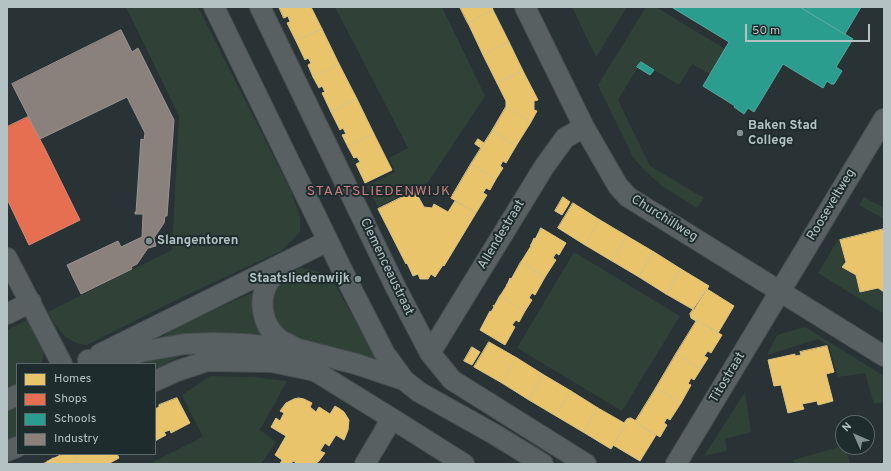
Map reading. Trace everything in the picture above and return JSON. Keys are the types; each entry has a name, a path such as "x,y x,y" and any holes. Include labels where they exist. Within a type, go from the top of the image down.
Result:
{"street":[{"path":"214,7 385,354 404,380 419,392 494,434 542,464"},
{"name":"Clemenceaustraat","path":"260,7 396,288 430,353 452,380 586,464"},
{"name":"Churchillweg","path":"525,7 584,127 618,186 628,197 884,356"},
{"name":"Rooseveltweg","path":"780,291 884,119"},
{"name":"Allendestraat","path":"430,353 544,167 565,138 584,127"},
{"path":"84,362 328,241"},
{"path":"7,258 62,363"},
{"path":"285,263 266,287 262,309 267,325 274,334 282,341 298,349"},
{"name":"Titostraat","path":"676,464 780,291"},
{"path":"7,314 31,302"},
{"path":"84,362 106,362 145,351 185,344 243,344 298,349 356,364 404,380"},
{"path":"156,381 177,371 207,361 272,362 315,371 464,464"},
{"path":"7,400 16,396"},
{"path":"365,464 391,418"}],"green space":[{"path":"126,7 198,7 290,189 300,216 300,232 281,251 172,302 87,345 73,341 63,334 48,312 172,250 179,116"},
{"path":"335,7 442,7 485,96 428,182 378,207 367,186 395,172 389,158 408,148"},
{"path":"572,7 627,7 596,57"},
{"path":"646,7 656,7 725,49 710,74 692,64 679,85 641,62 618,100 650,166 704,198 697,208 662,186 644,170 633,157 598,85"},
{"path":"864,197 884,208 884,219 859,205"},
{"path":"839,238 845,261 841,267 855,276 860,293 878,289 884,293 884,314 818,273"},
{"path":"574,252 680,316 622,411 517,348"},
{"path":"301,268 316,271 331,277 379,364 298,339 277,323 272,308 276,289 287,274"},
{"path":"256,291 269,339 154,341 187,322"},
{"path":"29,319 41,340 44,352 41,363 16,363 16,386 7,390 7,330"},
{"path":"805,327 884,376 884,402 874,404 865,373 838,377 829,346 818,339 767,355 777,335"},
{"path":"188,352 156,368 156,363 131,363"},
{"path":"210,376 253,377 287,381 260,430 276,442 261,464 149,464 203,437 182,395"},
{"path":"745,392 751,432 725,439 727,451 704,456"},
{"path":"16,406 16,438 7,442 7,411"},
{"path":"835,448 835,455 847,455 850,464 794,464 793,460"}],"building: Homes":[{"path":"279,7 311,7 322,29 296,41 287,23 290,22 288,16 284,18"},
{"path":"460,7 492,7 493,10 468,23"},
{"path":"493,10 509,42 483,55 468,23"},
{"path":"322,29 339,64 313,77 308,65 311,63 308,58 305,60 296,41"},
{"path":"509,42 523,71 497,83 483,55"},
{"path":"339,64 357,99 331,112 322,93 325,92 322,86 319,88 313,77"},
{"path":"523,71 538,100 534,101 534,110 537,111 531,122 506,107 506,101 497,83"},
{"path":"357,99 374,134 348,147 342,135 346,134 343,128 340,130 331,112"},
{"path":"506,107 531,122 516,146 492,131"},
{"path":"492,131 516,146 506,163 503,161 500,166 503,168 496,179 471,164"},
{"path":"374,134 392,170 365,183 356,164 360,162 357,157 354,158 348,147"},
{"path":"478,139 484,143 481,148 475,144"},
{"path":"471,164 496,179 490,190 486,188 483,193 487,195 476,213 451,198"},
{"path":"415,191 424,207 432,208 434,204 448,212 455,201 476,213 444,266 443,265 435,277 431,274 428,279 420,279 418,274 413,276 378,209"},
{"path":"563,197 570,202 562,215 555,211"},
{"path":"573,203 600,220 585,245 558,228"},
{"path":"600,220 627,236 612,261 585,245"},
{"path":"541,228 566,243 559,255 556,253 553,258 556,260 545,277 521,262"},
{"path":"884,229 884,292 878,288 860,292 856,275 842,267 846,262 840,240"},
{"path":"627,236 654,252 639,277 612,261"},
{"path":"654,252 681,269 666,294 639,277"},
{"path":"521,262 545,277 535,295 532,293 529,298 532,300 525,311 500,296"},
{"path":"681,269 709,286 694,310 666,294"},
{"path":"707,289 734,306 718,333 691,318 690,314"},
{"path":"500,296 525,311 519,322 516,320 512,325 515,327 505,345 480,330 490,311 491,312 494,307 493,305 494,306"},
{"path":"697,320 722,335 711,353 708,351 704,356 708,358 701,369 676,354"},
{"path":"489,342 517,358 502,383 474,367"},
{"path":"827,346 834,372 826,374 833,401 818,405 817,401 802,404 804,409 788,413 781,385 774,386 768,360 795,354 795,356 801,355 800,352"},
{"path":"472,347 480,352 472,365 464,361"},
{"path":"676,354 701,369 694,380 691,378 688,384 691,385 681,403 656,388"},
{"path":"517,358 544,375 529,400 502,383"},
{"path":"544,375 571,391 556,416 529,400"},
{"path":"656,388 681,403 670,420 667,418 664,423 667,425 660,437 635,422"},
{"path":"571,391 598,408 583,432 556,416"},
{"path":"177,398 190,423 171,433 170,430 164,432 166,435 156,440 156,408 159,407 159,405"},
{"path":"299,398 312,403 310,407 316,412 319,407 330,414 335,406 340,409 349,420 348,430 344,440 336,435 329,446 325,443 320,451 325,453 315,464 298,464 293,461 291,464 280,464 282,460 275,455 286,436 271,427 276,418 280,421 284,413 280,411 286,403"},
{"path":"598,408 626,424 611,449 583,432"},
{"path":"631,418 656,435 640,461 613,445 626,424 624,423 627,419"},
{"path":"61,455 74,455 79,464 42,464"},
{"path":"74,455 118,455 119,458 108,464 79,464"}],"building: Shops":[{"path":"28,117 80,220 29,245 7,199 7,127"}],"building: Schools":[{"path":"673,7 800,7 853,39 836,67 842,71 834,84 827,81 823,88 783,64 754,112 748,108 744,114 734,107 735,106 703,86 729,42"},
{"path":"800,7 861,7 845,34"},
{"path":"641,62 654,70 650,75 637,67"}],"building: Industry":[{"path":"121,30 132,52 138,48 174,120 167,216 165,216 164,223 154,238 156,246 148,248 137,264 131,267 132,269 81,294 67,265 118,241 121,247 142,237 143,214 135,214 135,212 141,139 144,140 145,133 127,97 40,139 12,84"}],"place":[{"name":"Baken Stad College","path":"740,133"},
{"name":"Slangentoren","path":"149,241"},
{"name":"Staatsliedenwijk","path":"358,279"}],"district":[{"name":"STAATSLIEDENWIJK","path":"379,192"}]}
